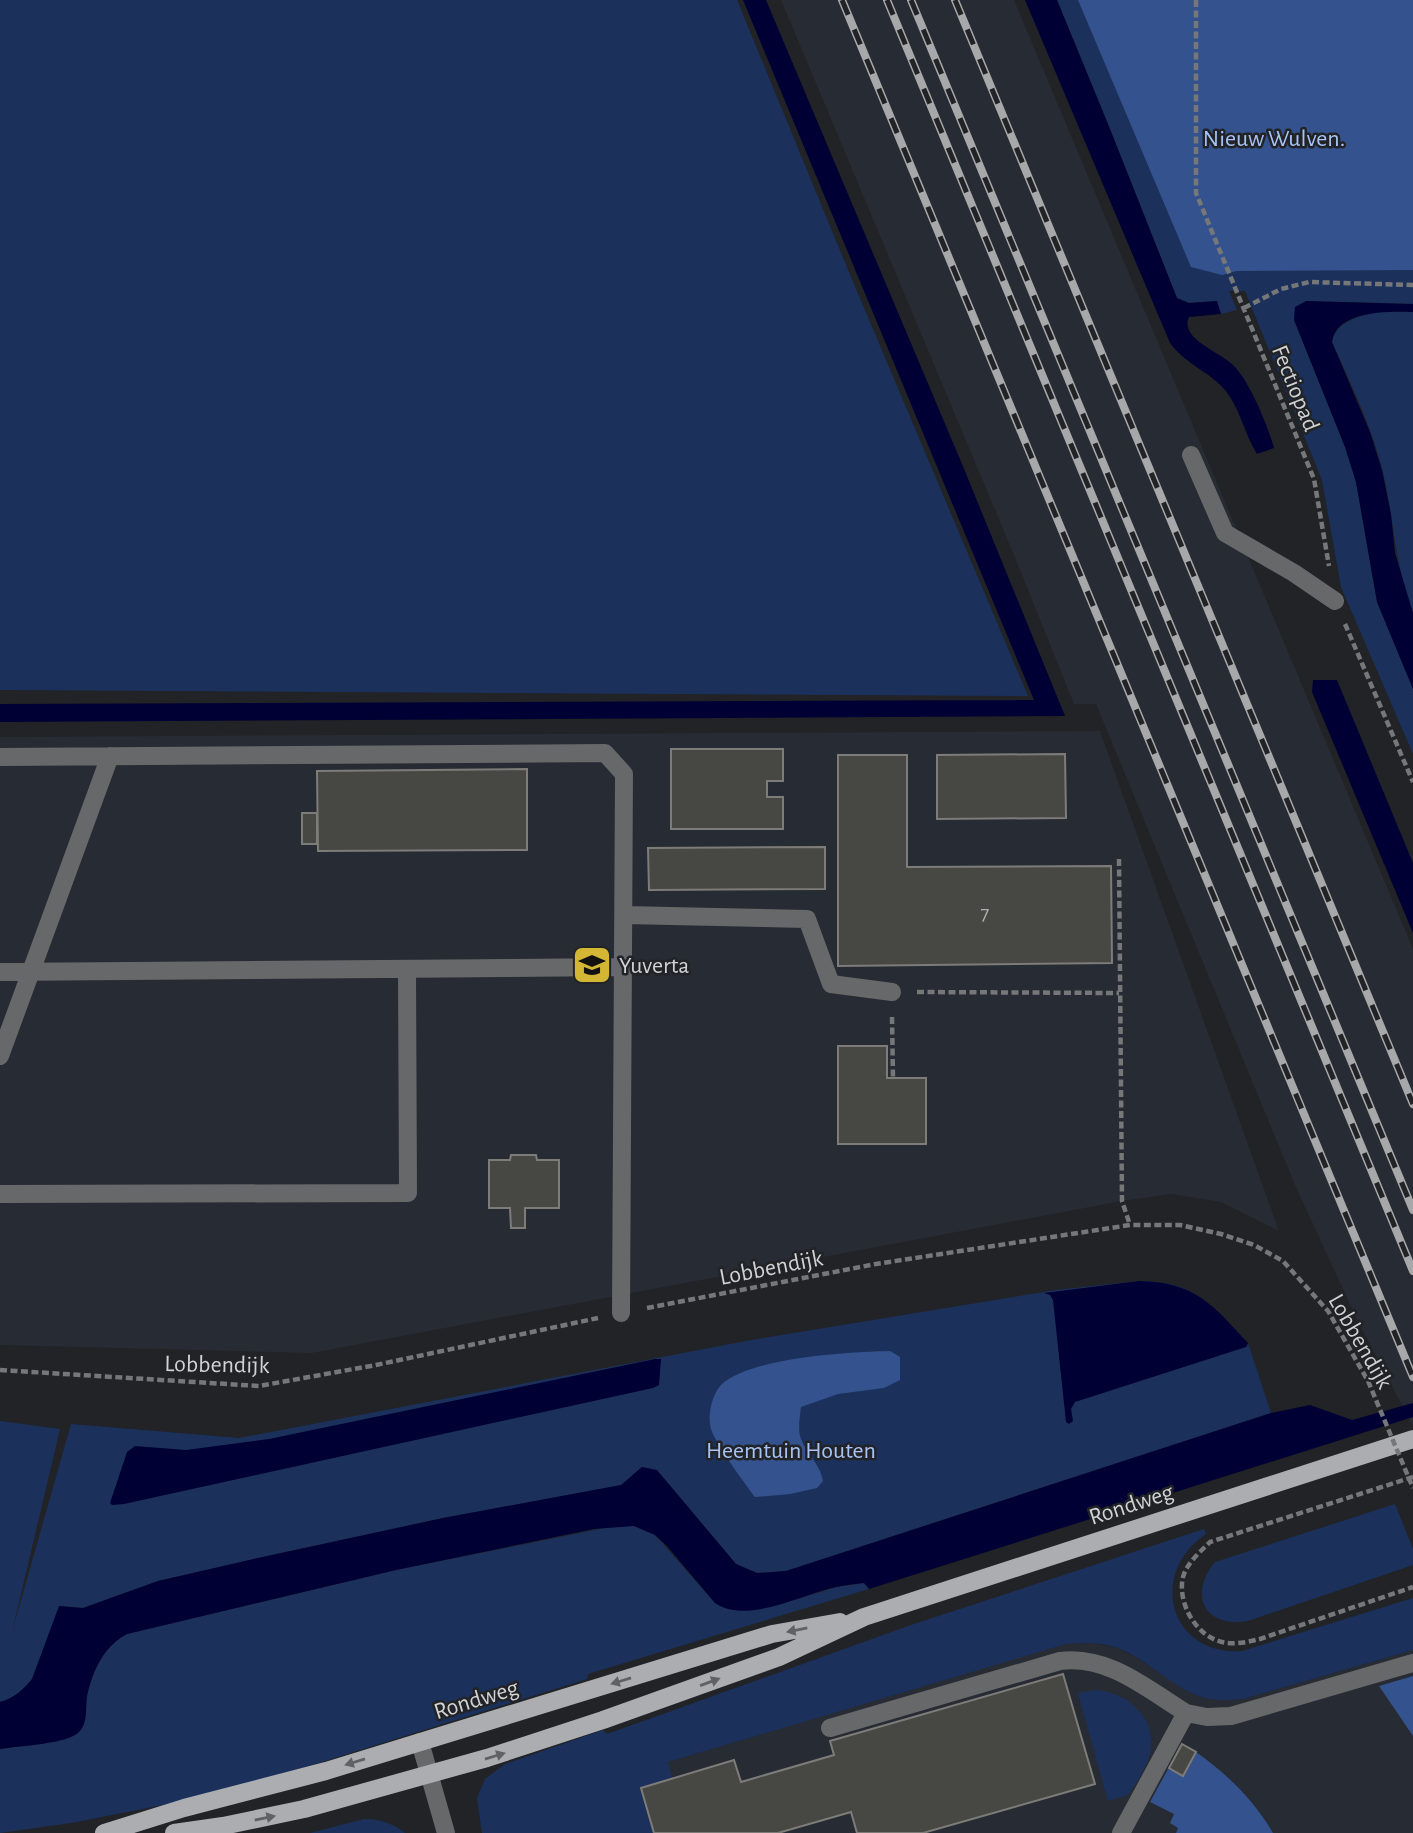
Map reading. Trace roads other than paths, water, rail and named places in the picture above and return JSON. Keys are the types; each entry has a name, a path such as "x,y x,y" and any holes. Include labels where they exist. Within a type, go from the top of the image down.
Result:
{"main road":[{"name":"Rondweg","path":"174,1833 292,1812 430,1776 592,1724 779,1657 864,1617 1413,1439"},
{"name":"Rondweg","path":"104,1833 420,1742 772,1634 864,1617"}],"street":[{"path":"1191,455 1224,533 1294,573 1335,601"},
{"path":"0,757 605,753 624,774 621,1313"},
{"path":"0,1056 110,756"},
{"path":"624,915 807,919 831,984 892,992"},
{"path":"0,972 624,968"},
{"path":"0,1194 408,1193 407,969"},
{"path":"830,1728 1060,1661 1077,1659 1108,1666 1186,1713 1207,1717 1231,1716 1413,1663"},
{"path":"1121,1833 1186,1713"},
{"path":"420,1742 446,1833"}],"railway":[{"path":"842,0 1413,1377"},
{"path":"887,0 1413,1271"},
{"path":"911,0 1413,1210"},
{"path":"955,0 1413,1104"}],"place":[{"name":"Yuverta","path":"592,965"}],"park label":[{"name":"Nieuw Wulven.","path":"1274,138"},
{"name":"Heemtuin Houten","path":"791,1450"}]}
